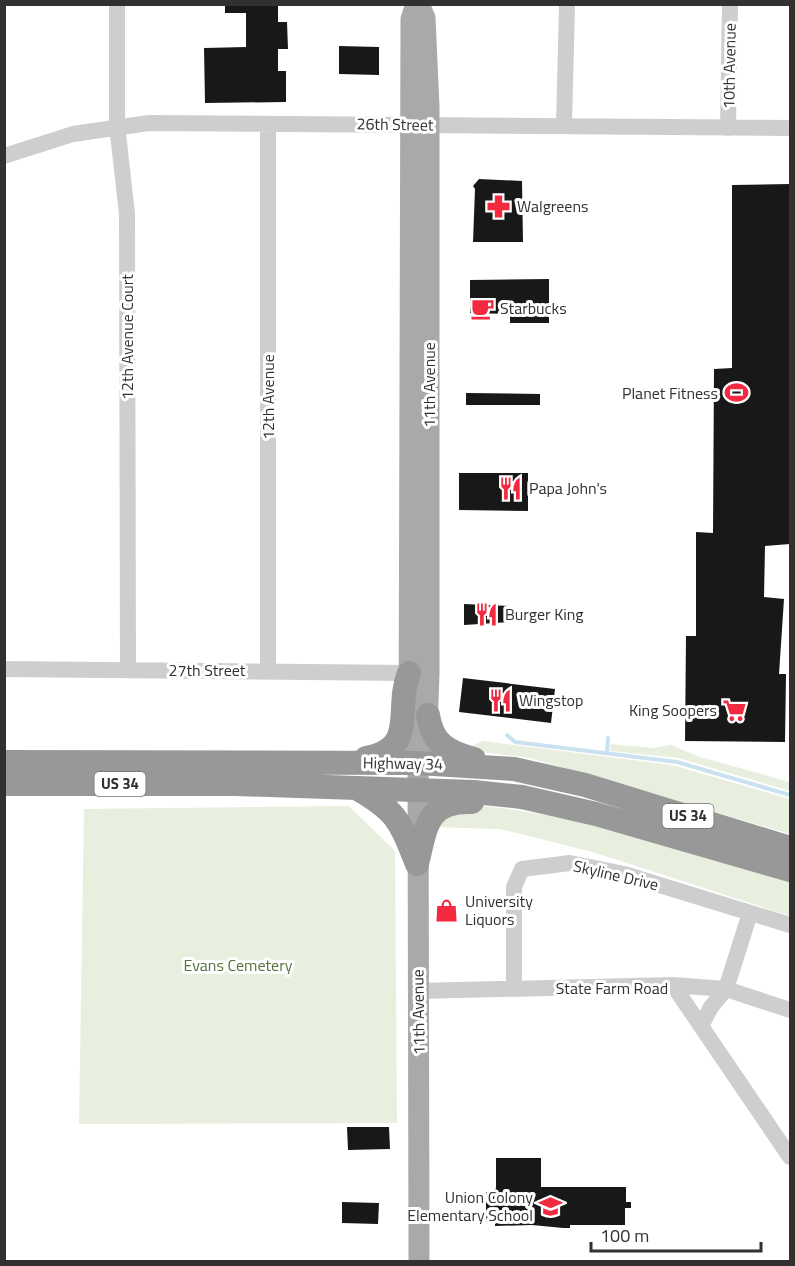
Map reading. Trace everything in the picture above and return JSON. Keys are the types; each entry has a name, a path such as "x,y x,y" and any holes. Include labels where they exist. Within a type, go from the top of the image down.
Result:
{"highway":[{"path":"345,762 380,756 395,747 402,735 403,689 410,673"},
{"path":"428,715 435,740 443,747 458,754 514,769"},
{"name":"Highway 34","path":"4,762 418,763 514,769 585,785 790,848"},
{"name":"Highway 34","path":"4,784 356,787 522,797 564,806 790,870"},
{"path":"356,787 390,810 401,825 417,864"},
{"path":"417,864 430,819 444,804 455,801 528,807 564,806"}],"main road":[{"name":"11th Avenue","path":"418,4 425,18 419,123 409,753 418,763"},
{"name":"11th Avenue","path":"419,123 428,715 426,753 418,763 417,789 419,1262"}],"street":[{"name":"12th Avenue Court","path":"117,4 117,125 127,214 128,670"},
{"path":"564,126 567,4"},
{"name":"10th Avenue","path":"728,128 730,4"},
{"name":"26th Street","path":"4,156 73,134 117,125 149,123 419,123 790,128"},
{"name":"12th Avenue","path":"268,124 268,670"},
{"name":"27th Street","path":"4,669 410,673"},
{"name":"Skyline Drive","path":"514,988 514,887 522,869 545,864 570,863 624,874 790,925"},
{"path":"702,1024 711,1007 726,989 750,913"},
{"path":"674,985 726,989 790,1010"},
{"name":"State Farm Road","path":"418,991 674,985 790,1157"}],"green space":[{"path":"483,741 672,765 790,799 790,834 530,758 463,750"},
{"path":"611,744 653,748 671,745 700,757 790,782 790,791 678,758 610,751"},
{"path":"474,805 554,817 594,826 790,882 790,916 596,853 517,833 499,829 434,827 439,818"},
{"name":"Evans Cemetery","path":"349,806 395,851 397,1123 79,1124 84,809"}],"building":[{"path":"225,4 278,4 278,22 287,22 288,49 278,49 278,71 286,71 286,102 205,103 204,48 246,47 246,13 225,13"},
{"path":"339,46 379,47 379,75 339,74"},
{"name":"Walgreens","path":"479,179 522,181 523,242 473,242 475,189 473,186"},
{"path":"790,184 790,544 765,546 764,597 784,599 779,674 786,674 785,742 685,741 686,636 696,636 696,532 713,533 714,369 732,368 732,185"},
{"path":"549,279 549,323 510,323 510,314 470,313 470,280"},
{"path":"466,393 540,394 540,405 466,405"},
{"path":"459,473 528,473 528,511 459,510"},
{"name":"Burger King","path":"464,604 510,606 510,622 464,625"},
{"path":"463,678 555,689 551,723 459,712"},
{"path":"347,1127 389,1127 390,1149 348,1150"},
{"path":"496,1158 541,1158 541,1187 626,1187 626,1202 631,1202 631,1208 625,1208 625,1225 570,1225 570,1228 563,1228 532,1225 495,1226 495,1222 486,1222 486,1192 495,1192"},
{"path":"342,1202 379,1203 378,1224 342,1223"}],"waterway":[{"path":"507,735 515,742 677,762 790,795"},
{"path":"607,753 608,738"}],"place":[{"name":"Walgreens","path":"499,206"},
{"name":"Starbucks","path":"482,308"},
{"name":"Planet Fitness","path":"736,393"},
{"name":"Papa John's","path":"511,488"},
{"name":"Burger King","path":"487,614"},
{"name":"Wingstop","path":"501,700"},
{"name":"King Soopers","path":"735,710"},
{"name":"University Liquors","path":"447,910"},
{"name":"Union Colony Elementary School","path":"551,1206"}]}
